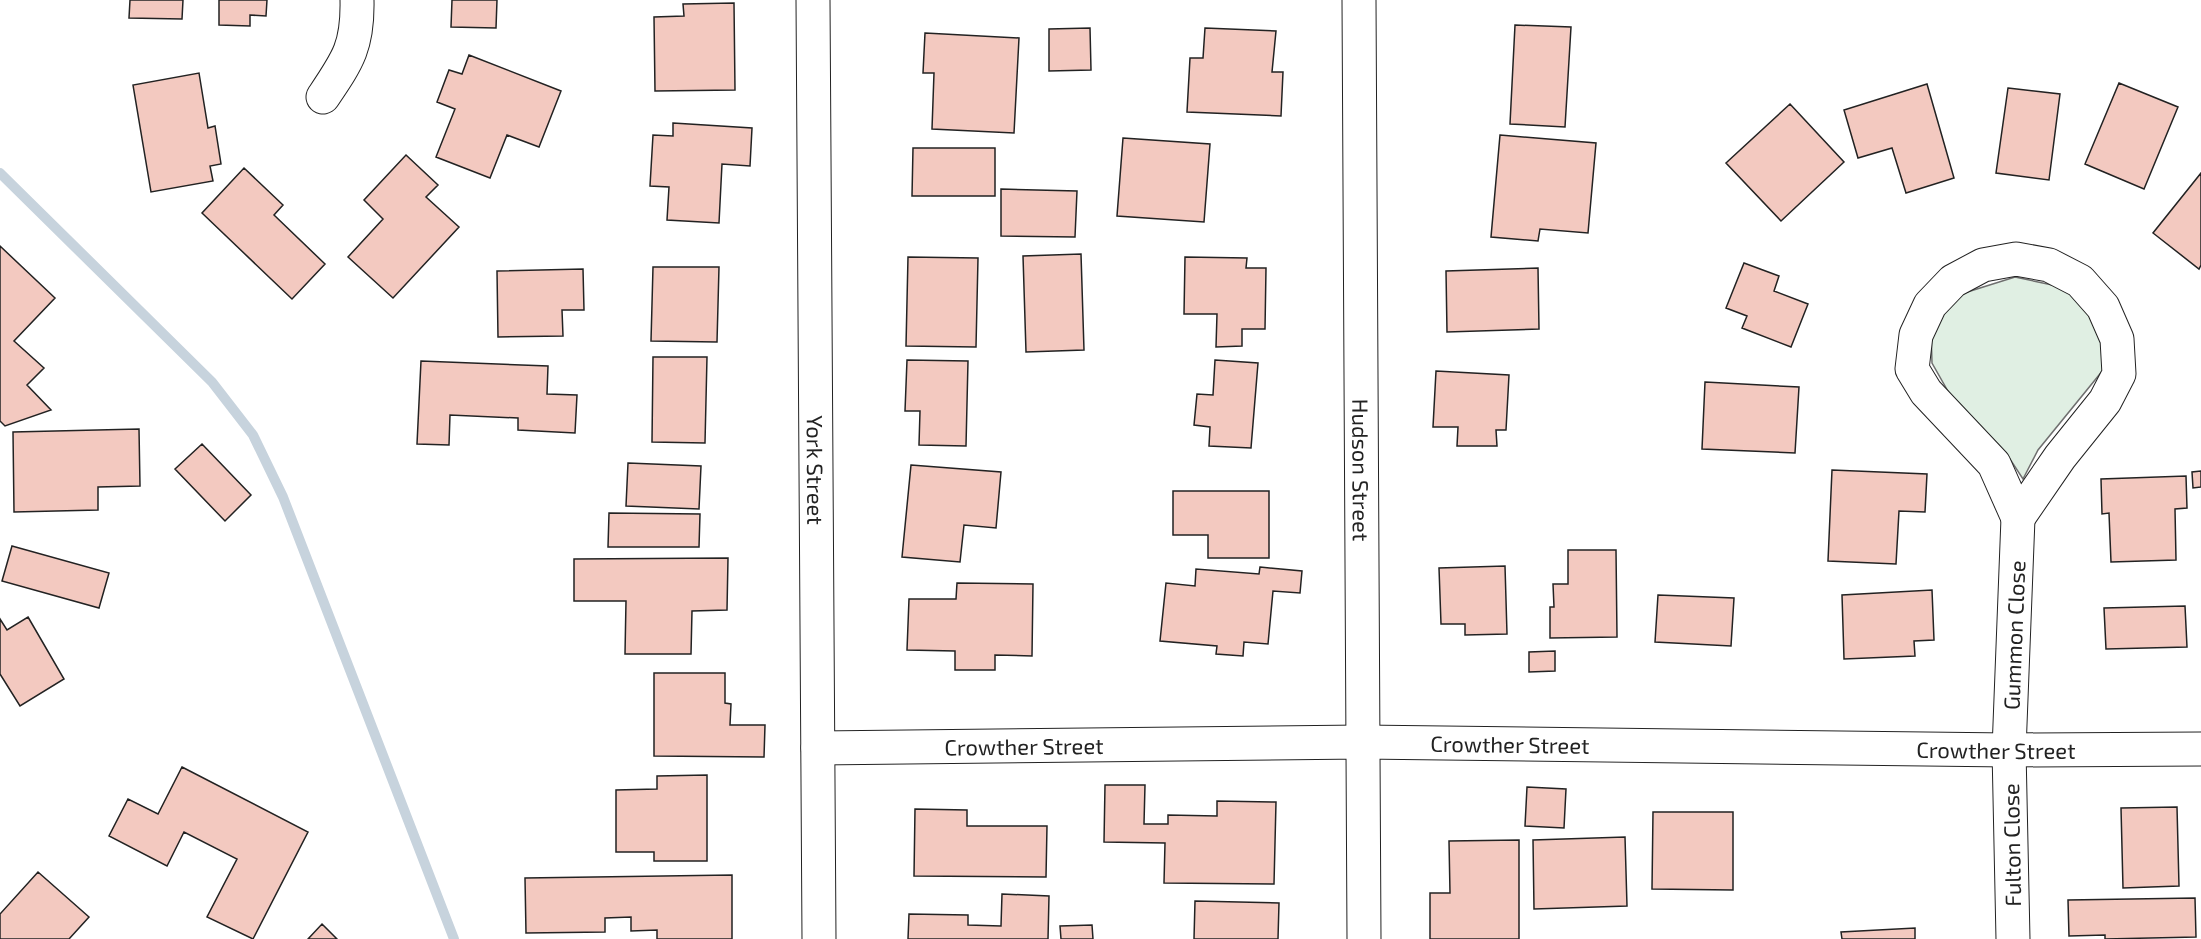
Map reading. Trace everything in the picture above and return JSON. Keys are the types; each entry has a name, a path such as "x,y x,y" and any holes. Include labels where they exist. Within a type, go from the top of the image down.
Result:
{"street":[{"path":"323,97 349,58 357,26 357,0"},
{"name":"York Street","path":"813,0 819,939"},
{"name":"Hudson Street","path":"1359,0 1364,939"},
{"name":"Gummon Close","path":"2009,750 2018,518 1994,464 1926,392 1912,369 1916,335 1930,305 1953,281 1983,265 2016,260 2049,265 2080,281 2096,298 2103,307 2117,339 2119,374 2105,401 2060,457 2018,518"},
{"name":"Crowther Street","path":"818,748 1362,742 2009,750 2201,749"},
{"name":"Fulton Close","path":"2009,750 2013,939"}],"green space":[{"path":"2015,277 2057,286 2091,305 2108,364 2038,450 2023,479 2006,453 1949,393 1932,363 1931,329 1961,294"}],"building":[{"path":"130,0 183,0 182,19 129,18"},
{"path":"219,0 267,0 266,16 250,15 250,26 219,25"},
{"path":"452,0 497,0 496,28 451,27"},
{"path":"734,3 735,90 655,91 654,17 684,16 683,4"},
{"path":"1515,25 1571,27 1565,127 1510,124"},
{"path":"1090,28 1091,70 1049,71 1049,29"},
{"path":"1205,28 1276,31 1272,72 1283,72 1281,116 1187,112 1190,58 1203,58"},
{"path":"925,33 1019,38 1014,133 932,129 934,73 923,73"},
{"path":"469,55 561,91 539,147 507,135 490,178 436,157 455,109 437,102 449,70 462,74"},
{"path":"199,73 208,128 215,126 221,164 210,166 213,181 151,192 133,85"},
{"path":"2119,83 2178,107 2144,189 2085,164"},
{"path":"1927,84 1954,178 1906,193 1892,148 1858,158 1844,110"},
{"path":"2008,88 2060,94 2049,180 1996,173"},
{"path":"1790,104 1844,162 1781,221 1726,163"},
{"path":"673,123 752,128 750,166 722,164 719,223 667,220 669,187 650,186 653,135 673,136"},
{"path":"1500,135 1596,143 1588,233 1540,229 1538,241 1491,237"},
{"path":"1123,138 1210,144 1204,222 1117,216"},
{"path":"913,148 995,148 995,196 912,196"},
{"path":"406,155 438,185 426,197 459,227 393,298 348,257 383,219 364,200"},
{"path":"244,168 283,205 274,215 325,264 292,299 202,213"},
{"path":"2201,173 2201,265 2199,269 2153,233"},
{"path":"1001,189 1077,191 1075,237 1001,236"},
{"path":"0,246 55,298 14,341 44,368 27,385 51,410 5,426 0,421"},
{"path":"1081,254 1084,350 1026,352 1023,256"},
{"path":"908,257 978,258 976,347 906,346"},
{"path":"1185,257 1247,258 1246,268 1266,268 1265,329 1242,329 1242,346 1216,347 1217,314 1184,314"},
{"path":"1744,263 1779,276 1774,291 1808,304 1791,347 1742,328 1747,316 1726,308"},
{"path":"653,267 719,267 717,342 651,341"},
{"path":"1538,268 1539,329 1447,332 1446,271"},
{"path":"583,269 584,310 562,310 563,336 498,337 497,271"},
{"path":"653,357 707,357 705,443 652,442"},
{"path":"907,360 968,361 966,446 919,445 920,411 905,411"},
{"path":"1215,360 1258,363 1251,448 1209,446 1210,427 1194,425 1197,394 1213,395"},
{"path":"421,361 548,366 547,394 577,395 575,433 518,430 518,418 450,415 449,445 417,444"},
{"path":"1436,371 1509,375 1506,430 1496,430 1497,446 1457,446 1458,427 1433,427"},
{"path":"1705,382 1799,387 1795,453 1702,449"},
{"path":"139,429 140,486 98,487 98,510 14,512 13,432"},
{"path":"202,444 251,495 225,521 175,469"},
{"path":"628,463 701,466 699,509 626,506"},
{"path":"911,465 1001,472 996,528 964,525 960,562 902,557"},
{"path":"1832,470 1927,474 1925,512 1899,511 1896,564 1828,561"},
{"path":"2201,471 2201,487 2193,488 2192,472"},
{"path":"2186,476 2187,508 2175,509 2176,560 2111,562 2109,513 2102,514 2101,479"},
{"path":"1173,491 1269,491 1269,558 1208,558 1208,535 1173,535"},
{"path":"609,513 700,514 699,547 608,547"},
{"path":"12,546 109,573 99,608 2,581"},
{"path":"1568,550 1616,550 1617,637 1550,638 1550,607 1554,607 1553,584 1568,584"},
{"path":"728,558 727,610 692,611 691,654 625,654 626,601 574,601 574,559"},
{"path":"1505,566 1507,634 1465,635 1465,624 1441,624 1439,568"},
{"path":"1260,567 1302,571 1300,593 1273,591 1268,644 1244,642 1243,656 1216,654 1217,646 1160,641 1166,583 1195,586 1196,569 1259,574"},
{"path":"957,583 1033,584 1032,656 995,655 995,670 955,670 955,651 907,650 909,599 956,599"},
{"path":"1932,590 1934,640 1914,641 1915,656 1844,659 1842,595"},
{"path":"1658,595 1734,598 1731,646 1655,642"},
{"path":"2185,606 2187,647 2106,649 2104,608"},
{"path":"28,617 64,679 20,706 0,674 0,619 7,630"},
{"path":"1555,651 1555,671 1529,672 1529,652"},
{"path":"654,673 725,673 725,703 731,704 730,725 765,725 764,757 654,756"},
{"path":"182,767 308,832 253,939 207,917 237,859 184,832 167,866 109,836 128,799 158,814"},
{"path":"707,775 707,861 654,861 654,852 616,852 616,790 657,789 657,776"},
{"path":"1105,785 1145,785 1144,824 1168,824 1168,815 1217,816 1217,801 1276,802 1274,884 1164,883 1165,843 1104,842"},
{"path":"1527,787 1566,789 1564,828 1525,826"},
{"path":"2177,807 2179,886 2123,888 2121,808"},
{"path":"915,809 967,810 967,826 1047,826 1046,877 914,876"},
{"path":"1653,812 1733,812 1733,890 1652,889"},
{"path":"1625,837 1627,906 1534,909 1533,840"},
{"path":"1519,840 1519,939 1430,939 1430,893 1450,893 1449,841"},
{"path":"38,872 89,917 69,939 0,939 0,914"},
{"path":"732,875 732,939 657,939 657,930 631,931 631,917 605,918 605,932 526,933 525,878"},
{"path":"1002,894 1049,896 1048,939 908,939 909,914 968,915 968,925 1001,926"},
{"path":"2195,898 2196,937 2105,939 2105,935 2069,936 2068,900"},
{"path":"1195,901 1279,903 1278,939 1194,939"},
{"path":"322,924 337,939 308,939"},
{"path":"1092,925 1093,939 1061,939 1060,926"},
{"path":"1915,928 1915,939 1842,939 1841,932"}],"waterway":[{"path":"0,173 212,382 253,435 283,497 454,939"}]}
